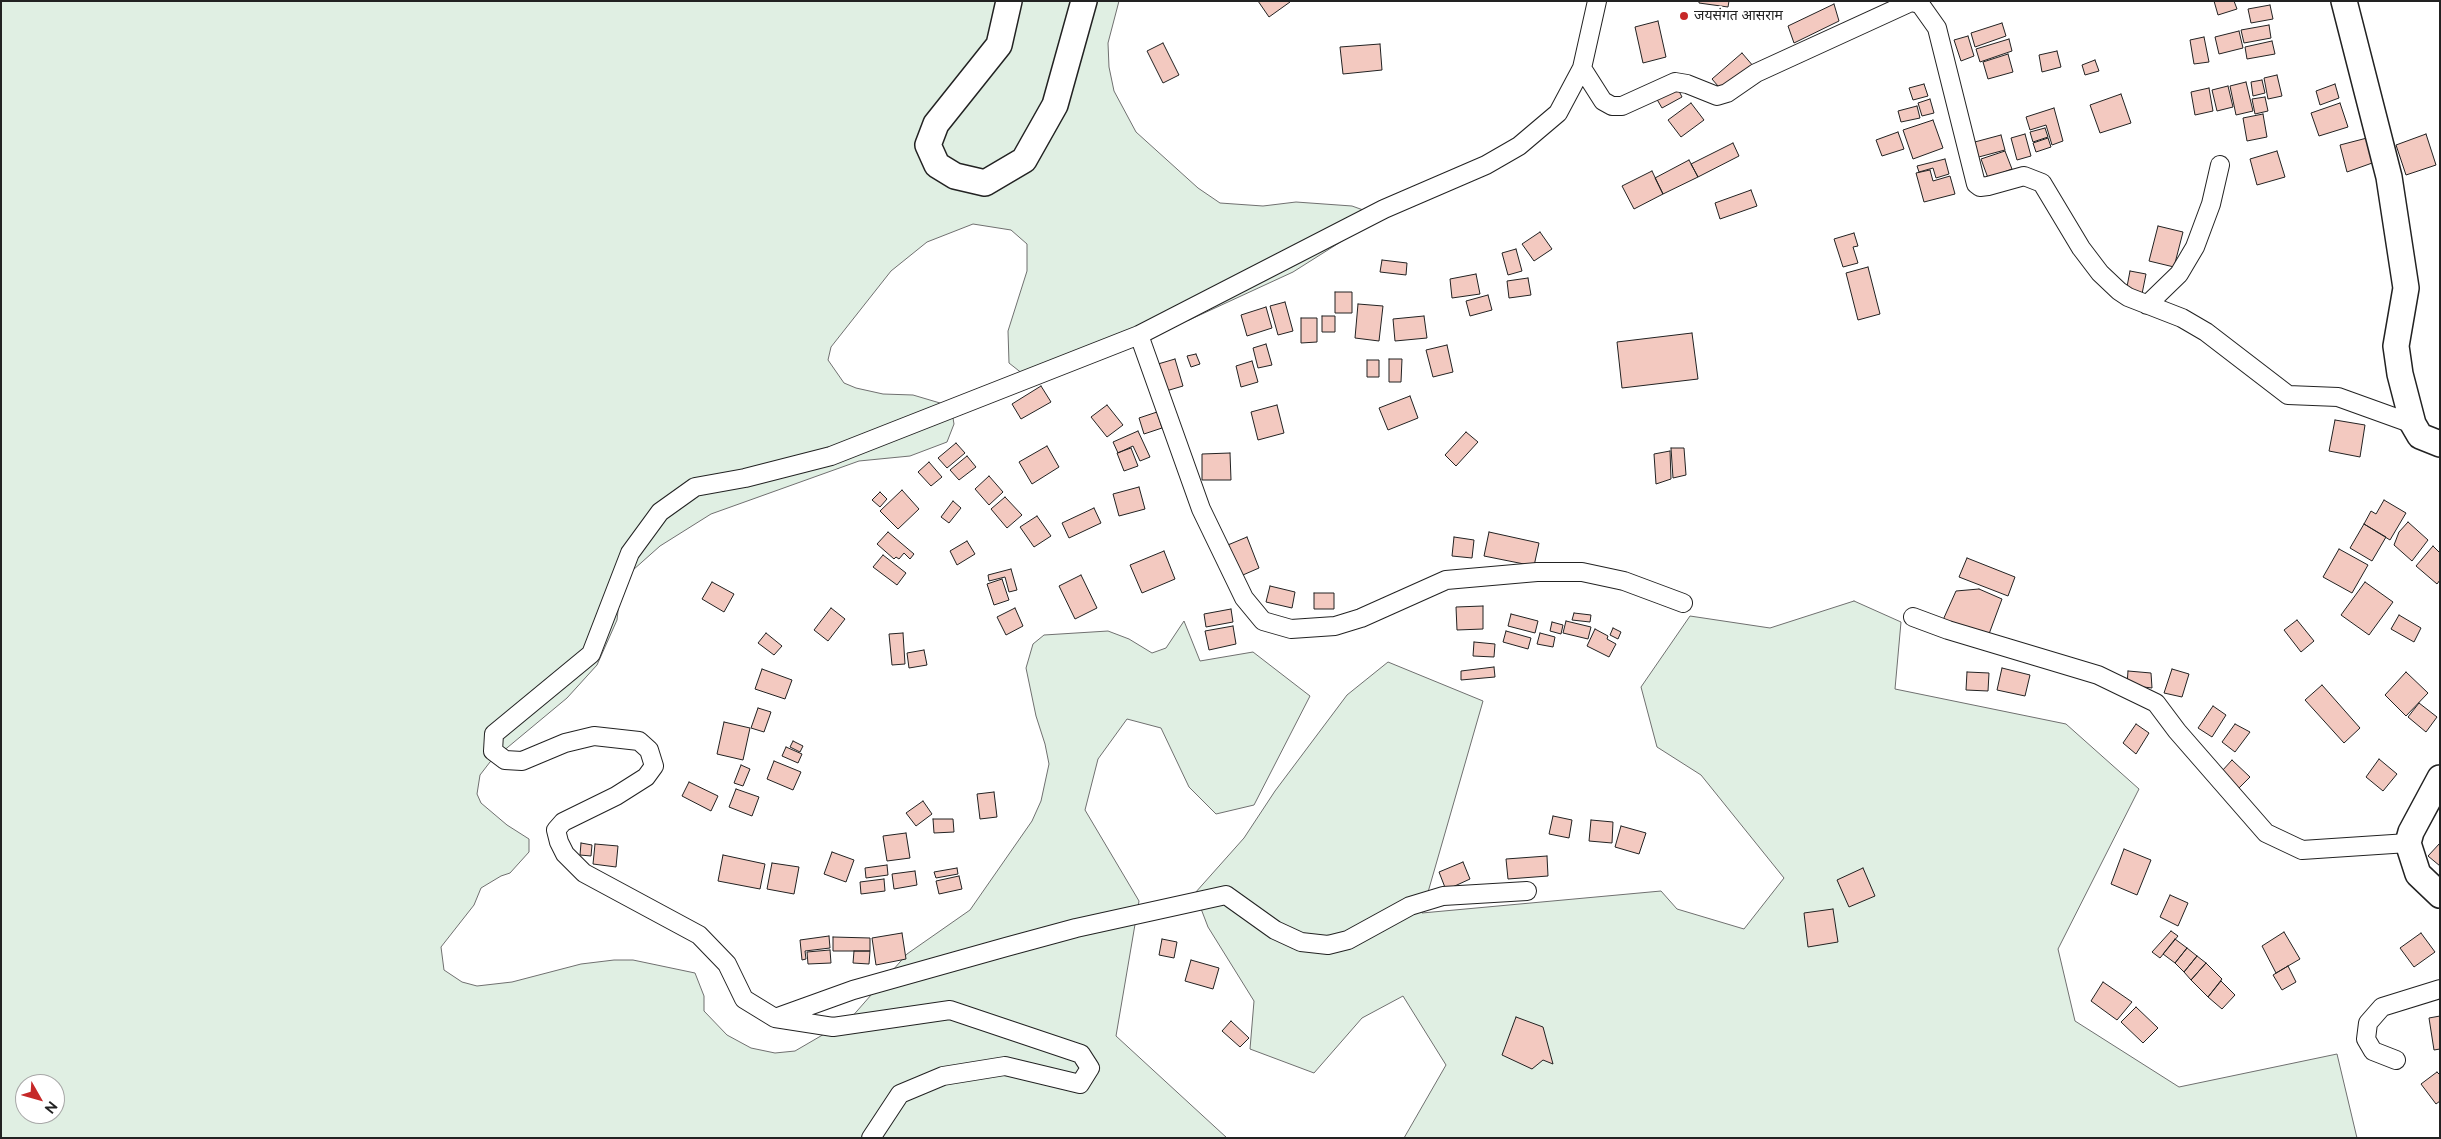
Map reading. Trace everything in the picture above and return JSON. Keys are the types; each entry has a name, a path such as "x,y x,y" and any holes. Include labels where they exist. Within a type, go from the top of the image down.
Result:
{"main road":[{"path":"1009,1 999,45 936,124 928,145 937,165 955,176 986,183 1024,160 1055,105 1084,1"},
{"path":"2344,1 2389,177 2406,288 2396,346 2400,374 2413,424 2420,436 2440,444"},
{"path":"2440,778 2411,832 2408,843 2418,874 2440,895"}],"street":[{"path":"871,1138 900,1094 943,1076 1004,1066 1080,1084 1090,1068 1081,1054 950,1010 833,1026 775,1018 744,999 727,964 699,934 584,873 565,854 559,842 556,830 562,822 616,796 646,777 654,766 650,750 639,742 594,736 565,743 522,761 505,760 493,751 494,734 591,654 630,553 660,512 695,487 744,478 830,456 1139,335 1384,209 1486,165 1519,146 1558,113 1582,68 1597,1"},
{"path":"1582,68 1603,101 1612,106 1622,106 1675,82 1687,84 1717,96 1727,94 1756,73 1911,2 1920,4 1937,28 1976,184 1980,187 1988,186 2024,176 2042,183 2081,248 2100,273 2119,291 2147,305 2182,318 2206,332 2288,395 2338,397 2413,424"},
{"path":"2147,305 2179,274 2196,247 2211,204 2220,165"},
{"path":"1139,335 1201,509 1244,598 1263,621 1291,629 1334,626 1361,618 1446,580 1537,572 1582,572 1624,581 1683,603"},
{"path":"1913,617 2098,676 2156,702 2176,731 2266,833 2302,850 2408,843"},
{"path":"775,1018 853,990 1006,947 1076,928 1226,895 1275,930 1301,942 1328,945 1348,940 1410,906 1443,896 1527,891"},
{"path":"2396,1060 2373,1051 2366,1039 2368,1023 2382,1007 2440,989"}],"green space":[{"path":"1,1 1119,1 1108,43 1109,67 1114,91 1136,132 1198,188 1220,203 1263,206 1296,202 1352,206 1366,211 1369,224 1293,272 1189,320 1151,332 1055,377 1028,378 1009,363 1008,331 1027,271 1027,244 1011,230 973,224 927,242 891,271 831,347 828,360 844,383 856,388 883,394 913,395 940,403 952,412 954,424 947,442 910,456 859,461 711,514 660,546 633,570 621,584 617,620 597,665 567,698 490,762 480,775 477,794 481,803 507,825 529,839 529,852 510,873 481,888 474,905 441,947 444,970 462,982 477,986 512,982 581,964 614,960 633,960 695,973 704,996 704,1011 727,1035 751,1048 775,1053 795,1051 850,1019 907,954 970,910 1032,821 1041,801 1049,764 1026,668 1033,644 1044,635 1108,631 1129,639 1152,653 1166,648 1184,621 1200,661 1253,652 1310,696 1254,805 1216,814 1189,787 1161,728 1127,719 1098,759 1085,810 1139,901 1116,1036 1227,1138 1,1138"},
{"path":"1854,601 1901,622 1895,689 2066,724 2139,789 2058,949 2075,1021 2179,1087 2337,1054 2357,1138 1404,1138 1446,1065 1403,996 1362,1018 1314,1073 1250,1049 1254,1001 1208,927 1195,893 1244,838 1275,791 1347,695 1388,662 1483,701 1422,913 1661,891 1677,909 1744,929 1784,878 1701,775 1657,747 1641,687 1690,616 1770,628"}],"building":[{"path":"1258,1 1289,1 1290,2 1269,17"},
{"path":"1699,1 1729,1 1728,7 1699,3"},
{"path":"2214,1 2234,1 2237,9 2218,15"},
{"path":"1834,4 1839,21 1794,43 1788,26"},
{"path":"2270,5 2273,19 2251,23 2248,9"},
{"path":"1658,21 1666,57 1643,63 1635,27"},
{"path":"2002,23 2006,36 1975,47 1971,33"},
{"path":"2269,25 2271,38 2244,43 2241,30"},
{"path":"2239,31 2243,48 2219,54 2215,37"},
{"path":"1968,36 1974,56 1961,61 1954,40"},
{"path":"2204,37 2209,62 2194,64 2190,40"},
{"path":"2009,39 2012,51 1980,62 1976,49"},
{"path":"2272,41 2275,54 2247,59 2245,47"},
{"path":"1163,43 1179,75 1163,83 1147,51"},
{"path":"1380,44 1382,70 1343,74 1340,47"},
{"path":"2057,51 2061,67 2042,72 2039,55"},
{"path":"1742,53 1754,67 1724,93 1712,79"},
{"path":"2008,54 2013,72 1988,79 1983,62"},
{"path":"2095,60 2099,71 2085,75 2082,65"},
{"path":"2277,75 2282,96 2268,99 2264,78"},
{"path":"2262,80 2265,93 2253,96 2251,82"},
{"path":"2246,82 2253,111 2236,115 2230,86"},
{"path":"1924,84 1928,96 1913,100 1909,88"},
{"path":"2335,84 2339,98 2320,105 2316,91"},
{"path":"1676,85 1682,97 1662,108 1655,96"},
{"path":"2228,86 2233,107 2217,111 2212,90"},
{"path":"2209,88 2213,111 2195,115 2191,92"},
{"path":"2121,94 2131,123 2100,133 2090,105"},
{"path":"2265,97 2268,111 2255,114 2252,99"},
{"path":"1930,99 1934,113 1922,116 1918,103"},
{"path":"1691,103 1704,120 1681,137 1668,120"},
{"path":"2340,103 2348,127 2319,136 2311,113"},
{"path":"1917,106 1920,118 1901,122 1898,111"},
{"path":"2054,108 2063,141 2052,145 2046,125 2030,130 2026,117"},
{"path":"2263,114 2267,137 2247,141 2243,118"},
{"path":"1933,120 1943,148 1913,159 1903,130"},
{"path":"2045,128 2048,137 2033,142 2030,132"},
{"path":"1898,132 1904,149 1882,156 1876,140"},
{"path":"2025,134 2031,156 2017,160 2011,138"},
{"path":"2426,134 2436,165 2406,175 2396,145"},
{"path":"2001,135 2005,150 1975,158 1971,143"},
{"path":"2048,138 2051,147 2036,152 2033,143"},
{"path":"2367,138 2375,162 2347,172 2340,145"},
{"path":"1733,143 1739,156 1698,177 1691,164"},
{"path":"2005,151 2012,169 1988,178 1981,159"},
{"path":"2277,151 2285,177 2257,185 2250,159"},
{"path":"1945,159 1949,174 1936,178 1933,168 1919,172 1917,166"},
{"path":"1689,160 1698,177 1663,194 1655,178"},
{"path":"1930,170 1933,181 1950,176 1955,194 1924,202 1916,173"},
{"path":"1652,171 1663,194 1634,209 1622,186"},
{"path":"1751,190 1757,206 1720,219 1715,203"},
{"path":"2158,226 2183,232 2174,267 2149,261"},
{"path":"1540,232 1552,249 1534,261 1522,244"},
{"path":"1854,233 1858,246 1853,247 1858,263 1843,267 1834,239"},
{"path":"1516,249 1522,271 1508,275 1502,253"},
{"path":"1382,260 1407,263 1406,275 1380,272"},
{"path":"1868,267 1880,314 1858,320 1846,273"},
{"path":"2130,271 2146,274 2142,294 2126,292"},
{"path":"1476,274 1480,294 1452,298 1450,279"},
{"path":"1528,278 1531,295 1509,298 1507,281"},
{"path":"1335,292 1352,292 1352,313 1335,313"},
{"path":"1488,295 1492,310 1470,316 1466,301"},
{"path":"1285,302 1293,331 1278,335 1270,306"},
{"path":"1358,304 1383,306 1379,341 1355,338"},
{"path":"1266,307 1272,328 1247,336 1241,315"},
{"path":"1322,316 1335,316 1335,332 1322,332"},
{"path":"1424,316 1427,338 1395,341 1393,319"},
{"path":"1301,318 1317,318 1317,342 1301,343"},
{"path":"1692,333 1698,379 1622,388 1617,342"},
{"path":"1266,344 1272,365 1258,368 1253,348"},
{"path":"1447,345 1453,372 1433,377 1426,350"},
{"path":"1196,354 1200,364 1191,367 1187,356"},
{"path":"1175,359 1183,386 1166,391 1158,364"},
{"path":"1389,359 1402,359 1401,382 1389,382"},
{"path":"1367,360 1379,360 1379,377 1367,377"},
{"path":"1252,361 1258,382 1241,387 1236,366"},
{"path":"1041,386 1051,402 1021,419 1012,404"},
{"path":"1410,396 1418,418 1388,430 1379,408"},
{"path":"1107,405 1123,425 1107,437 1091,417"},
{"path":"1277,405 1284,433 1258,440 1251,412"},
{"path":"1157,412 1162,428 1144,434 1139,418"},
{"path":"2335,420 2365,425 2360,457 2329,451"},
{"path":"1138,431 1150,457 1140,461 1133,446 1118,453 1113,442"},
{"path":"1466,432 1478,442 1456,466 1445,455"},
{"path":"956,443 965,453 947,468 938,458"},
{"path":"1047,446 1059,467 1032,484 1019,462"},
{"path":"1131,448 1138,466 1124,471 1117,453"},
{"path":"1671,448 1684,448 1686,475 1673,478"},
{"path":"1670,451 1671,479 1656,484 1654,454"},
{"path":"1230,453 1231,480 1202,480 1202,454"},
{"path":"967,456 976,467 959,480 950,470"},
{"path":"929,462 942,477 931,486 918,472"},
{"path":"989,476 1003,492 989,505 975,489"},
{"path":"1139,487 1145,509 1119,516 1113,494"},
{"path":"902,490 919,509 898,529 880,511"},
{"path":"880,492 887,499 880,507 872,500"},
{"path":"1005,497 1022,515 1007,528 991,509"},
{"path":"2384,500 2406,513 2390,540 2364,524 2371,511 2376,514"},
{"path":"953,501 961,508 949,523 941,517"},
{"path":"1094,508 1101,523 1069,538 1062,523"},
{"path":"1037,516 1051,536 1034,547 1020,527"},
{"path":"2408,522 2428,540 2412,561 2394,545 2399,532"},
{"path":"2364,524 2386,537 2372,561 2350,548"},
{"path":"888,532 914,554 910,559 904,553 899,559 896,557 894,559 877,544"},
{"path":"1489,532 1539,543 1534,566 1484,556"},
{"path":"1247,537 1259,568 1236,578 1223,547"},
{"path":"1454,537 1474,540 1472,558 1452,556"},
{"path":"967,541 975,554 957,565 950,551"},
{"path":"2433,546 2440,553 2440,580 2437,584 2416,566"},
{"path":"2339,549 2368,565 2352,593 2323,577"},
{"path":"1164,551 1175,579 1142,593 1130,565"},
{"path":"883,555 906,573 897,585 873,567"},
{"path":"1967,558 2015,577 2008,596 1959,577"},
{"path":"1011,569 1017,590 1009,592 1005,577 989,581 988,575"},
{"path":"1081,575 1097,608 1075,619 1059,586"},
{"path":"1002,579 1009,600 994,605 987,584"},
{"path":"712,582 734,594 724,612 702,599"},
{"path":"2365,582 2393,602 2369,635 2341,615"},
{"path":"1270,586 1295,592 1292,608 1266,602"},
{"path":"1979,589 2002,599 1989,634 1943,620 1956,591"},
{"path":"1314,593 1334,593 1334,609 1314,609"},
{"path":"1483,606 1483,629 1457,630 1456,607"},
{"path":"831,608 845,619 828,641 814,630"},
{"path":"1015,608 1023,626 1006,635 997,617"},
{"path":"1231,609 1233,622 1206,627 1204,614"},
{"path":"1574,613 1591,615 1590,622 1572,620"},
{"path":"1511,614 1538,621 1535,633 1508,626"},
{"path":"2399,615 2421,628 2414,642 2391,629"},
{"path":"2297,620 2314,641 2301,652 2284,630"},
{"path":"1566,621 1591,627 1588,639 1563,633"},
{"path":"1552,622 1563,625 1561,634 1550,631"},
{"path":"1233,626 1236,644 1209,650 1205,631"},
{"path":"1613,628 1621,632 1618,639 1610,635"},
{"path":"1595,629 1608,636 1607,639 1616,644 1609,657 1587,646"},
{"path":"1506,631 1531,638 1528,649 1503,642"},
{"path":"766,633 782,646 774,655 758,643"},
{"path":"903,633 905,664 892,665 889,634"},
{"path":"1540,633 1555,637 1553,647 1537,644"},
{"path":"1474,642 1495,644 1494,657 1473,656"},
{"path":"924,650 927,665 909,668 907,653"},
{"path":"1494,667 1495,677 1461,680 1461,671"},
{"path":"2002,668 2030,675 2025,696 1997,690"},
{"path":"762,669 792,680 785,699 755,689"},
{"path":"2172,669 2189,674 2182,697 2164,693"},
{"path":"2128,671 2151,673 2152,688 2127,685"},
{"path":"1967,672 1989,673 1988,691 1966,690"},
{"path":"2406,672 2428,693 2406,716 2385,695"},
{"path":"2322,685 2360,728 2344,743 2305,700"},
{"path":"2419,703 2437,717 2426,732 2408,717"},
{"path":"2213,706 2226,715 2212,737 2198,728"},
{"path":"758,708 771,712 764,732 751,728"},
{"path":"724,722 750,728 743,760 717,754"},
{"path":"2136,724 2149,733 2136,754 2123,743"},
{"path":"2235,724 2250,732 2235,752 2222,742"},
{"path":"793,741 803,746 800,752 790,747"},
{"path":"786,747 802,754 798,763 782,756"},
{"path":"2379,759 2397,774 2383,791 2366,777"},
{"path":"2232,760 2250,777 2239,788 2222,771"},
{"path":"774,761 801,772 793,790 767,779"},
{"path":"741,765 750,769 743,786 734,783"},
{"path":"689,782 718,796 711,811 682,796"},
{"path":"736,789 759,797 752,816 729,807"},
{"path":"994,792 997,817 980,819 977,794"},
{"path":"923,801 932,814 916,826 906,813"},
{"path":"1553,816 1572,820 1569,838 1549,834"},
{"path":"933,819 953,819 954,832 934,833"},
{"path":"1591,820 1613,822 1612,843 1589,841"},
{"path":"1621,826 1646,833 1639,854 1615,847"},
{"path":"906,833 910,858 887,861 883,836"},
{"path":"581,843 592,845 591,856 580,855"},
{"path":"2440,843 2440,866 2428,856"},
{"path":"595,844 618,846 616,867 593,864"},
{"path":"2124,849 2151,860 2137,895 2111,884"},
{"path":"832,852 854,860 846,882 824,874"},
{"path":"723,855 765,864 760,889 718,881"},
{"path":"1547,856 1548,876 1508,879 1506,859"},
{"path":"1463,862 1470,879 1446,890 1439,872"},
{"path":"772,863 799,867 794,894 767,889"},
{"path":"887,865 888,875 866,878 865,868"},
{"path":"957,868 958,874 936,878 934,872"},
{"path":"1863,868 1875,896 1849,907 1837,880"},
{"path":"915,871 917,885 894,889 892,874"},
{"path":"959,876 962,889 939,894 936,881"},
{"path":"884,879 885,891 861,894 860,882"},
{"path":"2170,895 2188,903 2178,926 2160,917"},
{"path":"1833,909 1838,942 1808,947 1804,913"},
{"path":"2171,931 2178,936 2160,958 2152,952"},
{"path":"2284,932 2300,959 2276,973 2262,946"},
{"path":"902,933 906,959 876,965 872,938"},
{"path":"2421,933 2435,952 2414,967 2400,948"},
{"path":"829,936 830,948 805,951 806,959 802,960 800,940"},
{"path":"833,937 870,938 870,951 833,951"},
{"path":"1162,939 1177,942 1174,958 1159,955"},
{"path":"2175,939 2187,948 2175,963 2163,954"},
{"path":"2187,948 2197,956 2184,972 2175,963"},
{"path":"830,950 831,963 808,964 807,952"},
{"path":"854,951 870,951 869,964 853,963"},
{"path":"2197,956 2206,963 2191,980 2184,972"},
{"path":"1191,960 1219,968 1213,989 1185,981"},
{"path":"2206,963 2222,979 2208,997 2191,980"},
{"path":"2288,966 2296,982 2282,990 2273,975"},
{"path":"2221,981 2235,995 2222,1009 2208,997"},
{"path":"2103,982 2132,1002 2117,1020 2091,1001"},
{"path":"2136,1007 2158,1028 2143,1043 2121,1022"},
{"path":"2440,1016 2440,1049 2434,1050 2429,1018"},
{"path":"1516,1017 1543,1027 1553,1064 1543,1060 1532,1069 1502,1055"},
{"path":"1231,1021 1249,1038 1240,1047 1222,1031"},
{"path":"2437,1072 2440,1075 2440,1101 2436,1104 2421,1084"}],"place":[{"name":"जयसंगत आसराम","path":"1684,16"}]}
